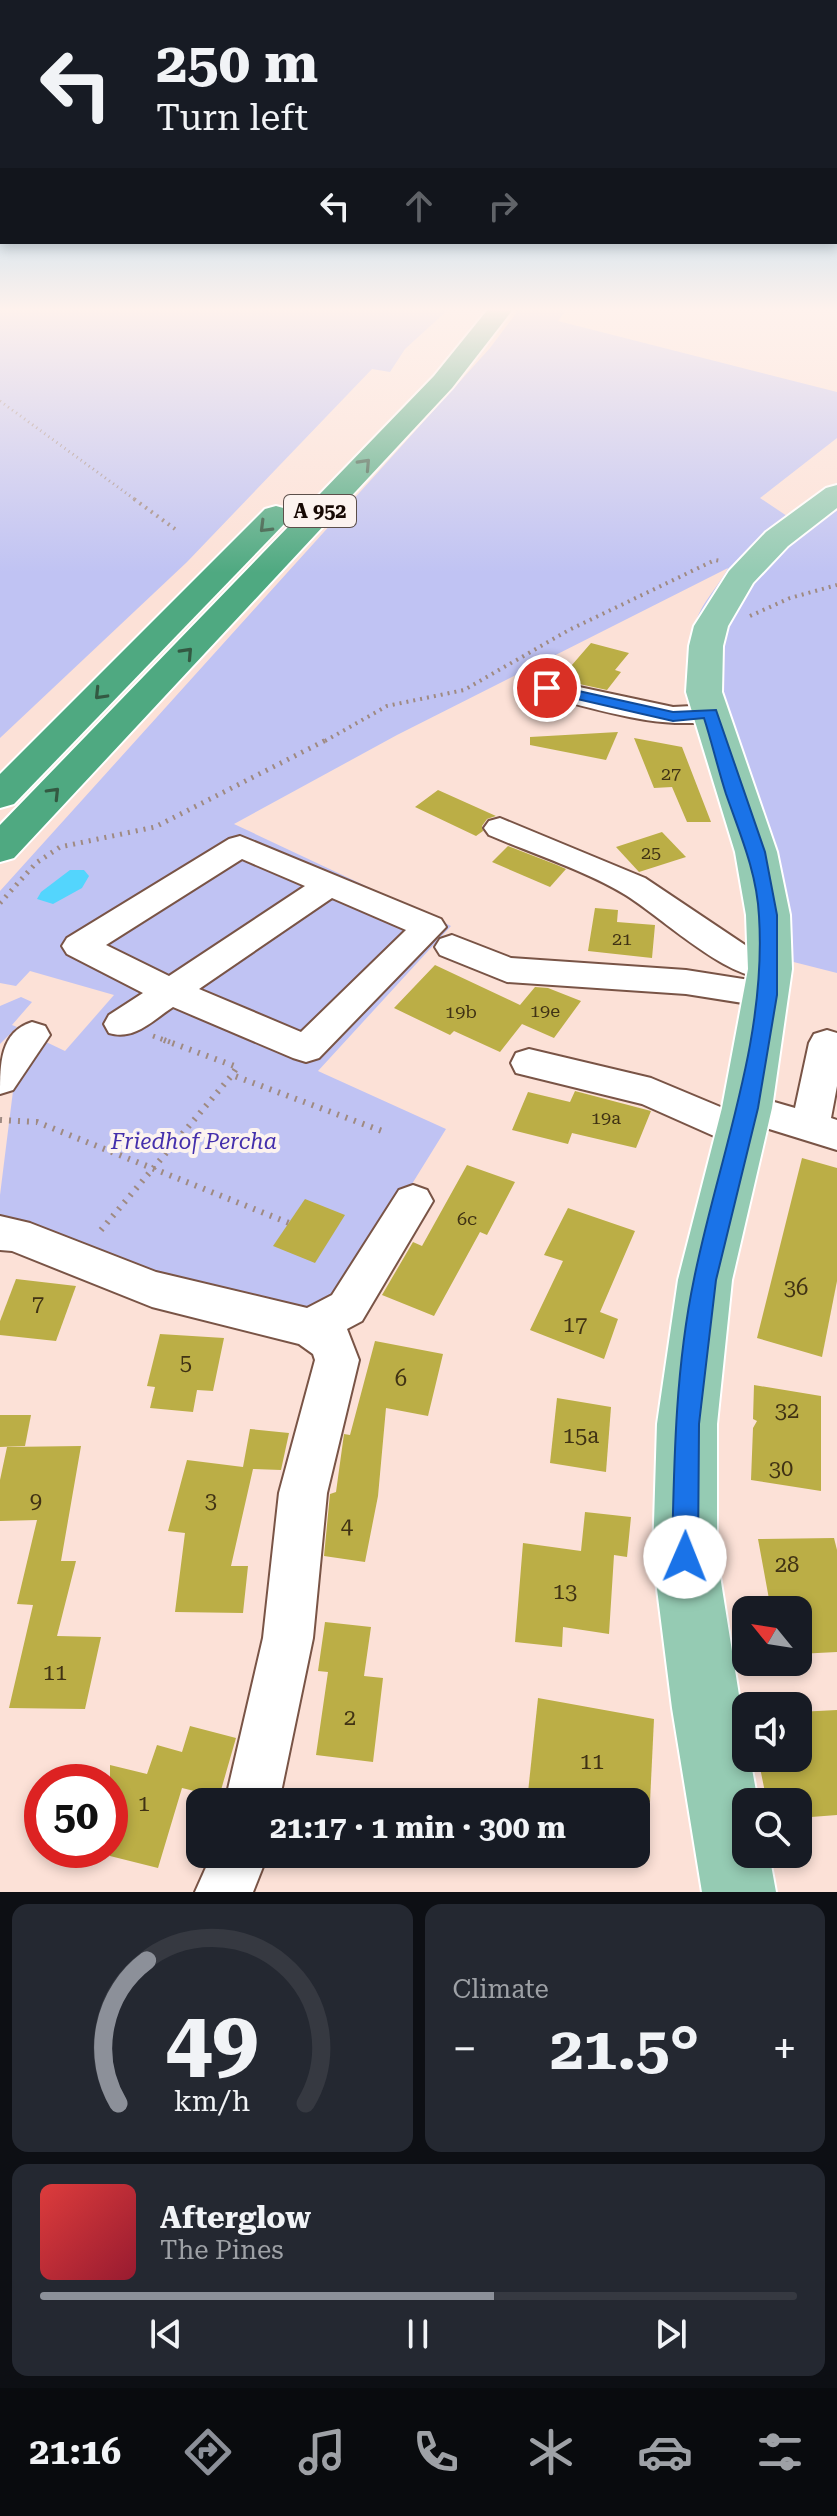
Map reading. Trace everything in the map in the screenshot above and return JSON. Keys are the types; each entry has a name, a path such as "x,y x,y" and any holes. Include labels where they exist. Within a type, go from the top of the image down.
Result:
{"highway":[{"name":"A 952","path":"326,465 395,396"},
{"name":"A 952","path":"0,849 429,396"},
{"name":"A 952","path":"0,796 294,498"}],"main road":[{"path":"739,1892 706,1708 685,1557 687,1424 705,1280 744,1121 769,982 768,915 756,852 704,692 706,646 711,626 729,594 750,567 777,539 837,494"}],"street":[{"path":"553,681 547,688 673,716 711,713"},
{"path":"500,828 634,885 745,961 769,982"},
{"path":"240,846 429,927 306,1049 172,992 79,946 240,846"},
{"path":"122,1024 329,885"},
{"path":"452,947 507,970 686,982 769,982"},
{"path":"0,1080 32,1035"},
{"path":"529,1063 651,1092 744,1121 824,1131 827,1043"},
{"path":"310,1328 347,1308 413,1201"},
{"path":"0,1233 15,1235 152,1289 310,1328 331,1342 337,1360 303,1493 288,1638 255,1788"},
{"path":"224,1892 234,1868"}],"path":[{"path":"0,401 175,529"},
{"path":"0,903 36,863 60,847 155,827 302,754 387,706 464,690 569,630 715,560 750,567"},
{"path":"706,646 729,629 774,605 837,585"},
{"path":"101,1230 237,1067 122,1024"},
{"path":"232,1075 382,1131"},
{"path":"0,1120 37,1122 289,1223"}],"green space":[{"path":"0,396 346,396 187,562 0,738"},
{"name":"Friedhof Percha","path":"446,396 837,396 837,438 760,498 787,516 837,492 837,973 750,951 740,861 701,738 690,682 690,654 697,617 728,568 397,735 234,824 451,926 318,1071 446,1129 329,1318 157,1281 0,1219 0,1195 15,1075 44,1041 65,1051 114,995 30,971 16,986 0,983 0,891"},
{"path":"21,997 32,1002 12,1025 17,1027 0,1044 0,1006"}],"shaded area":[{"path":"70,870 84,870 89,876 82,888 53,904 37,899 41,892"}],"building":[{"path":"591,643 629,653 615,670 621,672 607,690 570,682 565,673"},
{"path":"618,732 606,760 530,745 530,737"},
{"path":"634,738 682,747 711,822 687,822 672,787 654,788"},
{"path":"438,790 496,816 487,819 482,826 483,831 476,836 415,807"},
{"path":"662,832 686,857 639,872 616,847"},
{"path":"508,846 566,869 550,887 492,862"},
{"path":"595,908 618,910 617,922 655,925 652,958 588,951"},
{"path":"435,965 520,1005 535,987 548,988 581,1001 554,1038 522,1024 500,1052 454,1031 450,1035 394,1008"},
{"path":"575,1091 651,1111 636,1148 572,1133 568,1144 512,1130 528,1092 570,1102"},
{"path":"802,1158 837,1168 837,1281 822,1357 757,1338"},
{"path":"467,1165 515,1182 487,1235 480,1232 434,1316 382,1295 413,1242 422,1246"},
{"path":"305,1199 345,1215 315,1263 273,1246"},
{"path":"568,1208 635,1231 600,1312 618,1319 604,1359 530,1330 563,1261 544,1255"},
{"path":"16,1279 76,1286 56,1341 0,1335 0,1321"},
{"path":"160,1334 224,1338 213,1391 197,1390 193,1412 150,1408 155,1387 147,1386"},
{"path":"375,1341 443,1354 428,1416 386,1408 378,1496 365,1562 324,1556 330,1494 336,1492 344,1434 350,1435"},
{"path":"754,1385 821,1396 821,1491 751,1480 753,1428 757,1421 753,1419"},
{"path":"557,1398 611,1407 606,1472 550,1463"},
{"path":"0,1415 31,1415 25,1446 0,1447"},
{"path":"250,1429 289,1433 281,1470 253,1469 231,1566 248,1566 243,1613 175,1612 185,1533 168,1531 187,1460 243,1467"},
{"path":"81,1446 61,1561 76,1561 57,1636 101,1637 85,1709 9,1708 33,1605 17,1604 37,1520 0,1521 0,1480 7,1447"},
{"path":"585,1512 631,1517 627,1557 614,1555 609,1634 563,1627 562,1647 515,1642 523,1543 581,1551"},
{"path":"834,1538 837,1550 837,1652 812,1653 812,1596 768,1596 758,1539"},
{"path":"325,1622 371,1627 364,1676 383,1678 373,1762 316,1755 328,1672 318,1671"},
{"path":"538,1698 654,1719 650,1802 650,1788 528,1788"},
{"path":"837,1710 837,1815 812,1817 812,1788 764,1788 761,1772 812,1772 812,1711"},
{"path":"190,1726 236,1738 222,1788 182,1788 158,1868 128,1860 128,1769 147,1774 157,1745 182,1752"}],"route":[{"path":"547,688 673,716 711,713 734,792 756,852 768,915 768,995 747,1108 705,1280 687,1424 685,1557"}]}
